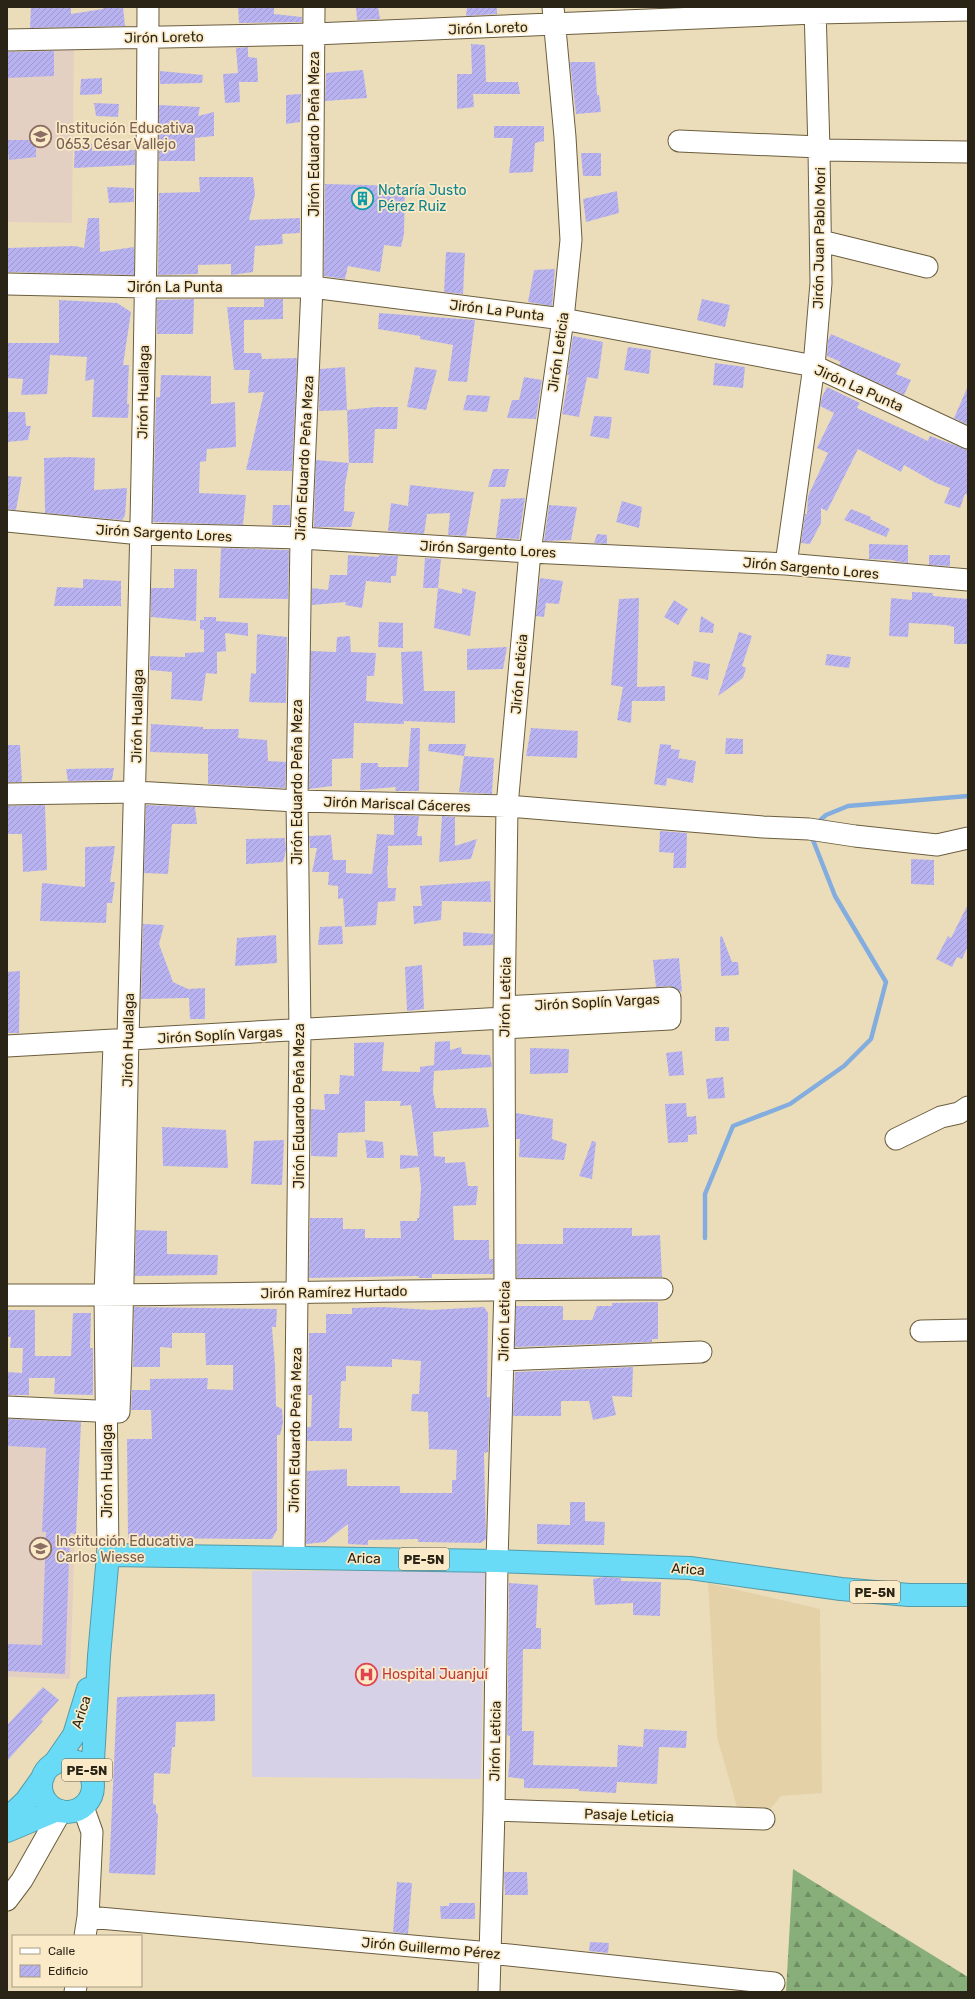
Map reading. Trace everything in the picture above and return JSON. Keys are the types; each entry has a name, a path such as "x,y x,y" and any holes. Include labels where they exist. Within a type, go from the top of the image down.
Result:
{"highway":[{"name":"Arica","path":"92,1778 99,1656 108,1555 497,1561 690,1568 841,1589 909,1595 968,1595"},
{"name":"Arica","path":"48,1770 74,1734 99,1656"},
{"name":"PE-5N","path":"7,1819 26,1801 48,1770 64,1760 78,1762 88,1771 92,1778 92,1794 83,1807"},
{"name":"PE-5N","path":"48,1770 41,1786 42,1794 47,1802 59,1811"},
{"path":"7,1831 59,1811 72,1812 83,1807"}],"street":[{"name":"Jirón Huallaga","path":"108,1555 106,1411 119,1412 114,1295 121,1039 135,792 141,534 148,7"},
{"name":"Jirón Eduardo Peña Meza","path":"294,1557 300,1031 296,801 300,538 312,287 314,7"},
{"name":"Jirón Loreto","path":"7,40 314,34 554,16 815,10 968,10"},
{"name":"Jirón Juan Pablo Mori","path":"786,564 814,366 821,283 815,10"},
{"name":"Jirón Leticia","path":"489,1992 494,1810 497,1561 505,1288 504,1018 507,806 530,552 564,319 571,240 554,16"},
{"path":"679,141 819,148 968,152"},
{"path":"821,241 927,267"},
{"name":"Jirón La Punta","path":"7,284 145,287 312,287 564,319 814,366 968,438"},
{"name":"Jirón Sargento Lores","path":"7,521 141,534 300,538 530,552 786,564 968,580"},
{"name":"Jirón Mariscal Cáceres","path":"7,794 135,792 296,801 507,806 763,828 809,829 855,836 937,845 968,838"},
{"name":"Jirón Soplín Vargas","path":"7,1046 300,1031 504,1018 670,998 670,1019 504,1018"},
{"path":"896,1139 941,1117 959,1113 968,1107"},
{"name":"Jirón Ramírez Hurtado","path":"7,1295 297,1293 505,1288 662,1289"},
{"path":"921,1331 968,1330"},
{"path":"503,1360 701,1352"},
{"path":"7,1407 106,1411"},
{"path":"83,1807 92,1832 86,1927"},
{"name":"Pasaje Leticia","path":"494,1810 764,1819"},
{"path":"7,1900 22,1880 59,1811"},
{"name":"Jirón Guillermo Pérez","path":"86,1927 490,1953 774,1983"}],"shaded area":[{"name":"Institución Educativa 0653 César Vallejo","path":"7,50 74,50 72,223 7,222"},
{"name":"Institución Educativa Carlos Wiesse","path":"7,1418 57,1418 79,1421 70,1679 7,1677"},
{"name":"Hospital Juanjuí","path":"485,1570 481,1779 252,1777 252,1571"},
{"path":"708,1583 820,1609 822,1793 781,1796 771,1808 737,1807 717,1737"}],"green space":[{"path":"793,1869 968,1977 968,1992 786,1992"}],"building":[{"path":"31,7 71,7 71,14 103,9 104,7 123,7 125,26 30,28"},
{"path":"238,7 274,7 274,14 302,17 302,22 239,23"},
{"path":"356,7 378,7 380,19 357,20"},
{"path":"467,7 497,7 497,14 466,16"},
{"path":"471,44 485,45 486,82 518,82 520,94 473,94 474,107 457,109 457,74 472,74"},
{"path":"248,47 248,57 257,58 258,82 239,82 240,102 225,103 223,74 238,73 236,48"},
{"path":"54,51 54,76 7,78 7,52"},
{"path":"570,62 595,62 597,95 599,95 601,112 576,114"},
{"path":"363,70 367,98 325,101 326,73"},
{"path":"160,71 203,75 202,83 160,84"},
{"path":"102,78 102,94 80,95 81,79"},
{"path":"301,94 300,122 286,124 286,95"},
{"path":"94,103 119,104 118,117 96,116"},
{"path":"159,105 200,107 198,116 214,112 214,136 195,138 195,161 159,161"},
{"path":"494,126 544,126 544,141 535,143 533,172 509,173 513,138 494,138"},
{"path":"7,140 36,140 36,157 9,160"},
{"path":"75,142 92,144 92,151 135,150 135,165 74,168"},
{"path":"581,153 601,153 601,176 583,176"},
{"path":"199,177 253,177 255,194 249,220 300,218 300,233 282,234 283,244 255,246 253,272 231,275 231,264 198,265 198,274 158,275 159,193 200,192"},
{"path":"325,184 405,186 404,234 401,247 384,245 380,272 348,266 345,279 324,276"},
{"path":"107,187 134,188 134,202 109,203"},
{"path":"617,191 619,213 586,222 583,199"},
{"path":"88,218 99,218 100,252 134,247 134,275 7,272 7,248 75,246 84,248"},
{"path":"446,252 465,253 463,294 444,292"},
{"path":"555,269 552,306 528,302 534,270"},
{"path":"194,299 193,334 157,334 157,300"},
{"path":"264,299 283,299 283,319 244,320 244,353 261,353 262,359 297,358 292,471 246,470 264,392 248,393 250,370 234,370 227,307 264,307"},
{"path":"702,299 730,305 725,327 697,320"},
{"path":"59,300 117,303 131,312 123,365 129,365 127,404 129,404 128,418 92,417 94,379 85,381 87,357 50,355 47,394 21,395 23,379 7,378 7,343 59,343"},
{"path":"379,313 475,320 467,382 448,381 453,345 420,339 420,336 378,329"},
{"path":"831,334 901,364 896,374 911,380 904,395 839,365 841,362 827,356 828,340"},
{"path":"573,336 603,342 598,379 587,377 579,417 562,414 569,375 567,375"},
{"path":"628,347 651,350 649,374 624,370"},
{"path":"715,363 745,367 743,388 713,385"},
{"path":"345,367 347,410 319,411 320,369"},
{"path":"415,367 437,370 426,410 407,407"},
{"path":"161,375 211,376 211,404 235,402 236,447 207,449 206,461 200,462 199,493 246,495 243,525 153,522 156,397 160,397"},
{"path":"524,377 542,380 536,419 507,418 512,400 519,400"},
{"path":"968,386 968,425 954,418"},
{"path":"827,387 860,403 857,408 928,441 930,436 968,450 968,495 965,494 960,508 944,503 950,488 936,483 904,465 901,472 858,449 827,511 821,508 821,523 810,544 801,543 805,514 807,514 808,496 828,453 817,448 834,413 820,406 822,397"},
{"path":"467,395 490,396 487,412 463,410"},
{"path":"376,407 398,407 397,429 375,429 373,463 349,463 347,410"},
{"path":"7,412 25,412 26,426 31,426 28,440 7,442"},
{"path":"594,416 612,417 609,439 590,436"},
{"path":"44,458 95,458 94,490 127,488 125,516 122,520 45,513"},
{"path":"316,460 349,463 345,485 344,511 355,512 351,527 314,527"},
{"path":"493,469 509,469 505,487 488,487"},
{"path":"7,476 22,477 16,510 7,509"},
{"path":"410,485 474,492 466,536 448,535 450,513 427,514 424,534 388,531 391,503 408,506"},
{"path":"525,498 519,539 496,538 501,499"},
{"path":"622,501 642,507 639,528 616,522"},
{"path":"273,505 290,505 290,525 272,525"},
{"path":"549,505 577,507 571,540 544,541"},
{"path":"851,509 871,517 870,519 890,529 886,537 844,520"},
{"path":"597,534 607,535 607,544 594,543"},
{"path":"869,544 908,545 908,563 894,560 869,559"},
{"path":"221,548 289,550 288,599 219,598"},
{"path":"348,555 379,557 379,555 398,556 396,576 391,576 391,583 366,581 362,608 345,605 346,602 312,605 312,588 328,590 330,575 347,575"},
{"path":"929,555 950,555 950,566 929,565"},
{"path":"425,558 441,559 438,588 423,588"},
{"path":"174,569 197,569 196,621 151,617 151,588 174,588"},
{"path":"540,578 563,581 559,604 546,603 544,617 536,616"},
{"path":"83,579 121,581 121,606 54,606 57,587 83,588"},
{"path":"438,588 462,594 462,588 476,592 470,636 434,628"},
{"path":"912,592 933,593 933,596 968,599 967,644 954,644 954,627 946,625 909,623 908,637 889,636 891,598 912,600"},
{"path":"639,598 637,687 665,686 665,701 632,701 631,723 617,720 623,687 611,685 619,599"},
{"path":"674,600 688,609 678,625 664,617"},
{"path":"701,616 714,624 713,633 699,632"},
{"path":"204,617 216,617 216,621 248,623 248,636 225,633 226,651 217,652 217,674 206,673 202,701 171,699 172,672 150,670 150,656 185,657 185,653 204,652 204,630 200,629 200,620 204,620"},
{"path":"379,622 403,623 403,648 378,647"},
{"path":"739,632 752,636 742,666 746,668 743,678 718,696"},
{"path":"257,634 287,637 286,703 249,702 251,673 256,674"},
{"path":"350,636 351,652 376,653 374,676 367,676 366,701 403,704 401,652 422,651 424,691 455,691 455,723 404,721 404,724 354,723 353,758 332,759 332,786 309,789 311,651 336,652 337,637"},
{"path":"507,647 503,669 467,670 467,649"},
{"path":"827,654 851,657 849,668 825,665"},
{"path":"694,661 710,664 708,680 691,676"},
{"path":"151,724 203,727 203,729 239,729 238,738 267,740 268,761 286,762 285,788 208,784 208,754 150,752"},
{"path":"411,728 420,728 419,791 395,791 396,787 360,790 361,763 378,763 378,767 408,767"},
{"path":"531,728 578,731 577,758 526,756"},
{"path":"726,738 743,739 743,754 725,754"},
{"path":"429,744 466,744 464,756 428,751"},
{"path":"660,744 671,745 671,749 680,750 678,758 696,761 693,783 667,778 666,786 654,784"},
{"path":"7,745 20,745 22,782 7,782"},
{"path":"464,756 494,758 492,794 459,792"},
{"path":"114,768 112,780 68,781 66,769"},
{"path":"45,805 47,870 23,872 22,834 7,834 7,806"},
{"path":"146,805 195,807 197,824 172,824 168,874 144,873"},
{"path":"394,815 419,816 417,836 422,836 422,845 388,846 388,888 396,888 395,901 378,902 376,925 345,927 343,898 338,899 338,886 328,885 329,872 312,872 317,848 310,848 309,836 331,835 333,860 346,860 346,873 372,874 377,834 394,835"},
{"path":"442,816 455,817 455,846 477,839 471,859 439,862"},
{"path":"660,831 687,833 686,868 673,868 674,853 659,852"},
{"path":"285,838 286,850 283,862 246,864 246,839"},
{"path":"115,846 110,882 115,882 112,903 107,903 106,923 40,921 42,883 85,887 85,847"},
{"path":"911,859 934,860 934,885 911,884"},
{"path":"490,881 491,902 442,901 441,920 414,924 413,906 422,906 420,886"},
{"path":"968,904 968,946 962,959 957,957 952,967 936,959 948,936 951,938"},
{"path":"143,924 164,925 159,944 173,982 188,989 205,988 205,1019 190,1019 189,998 141,999"},
{"path":"342,926 343,944 318,945 320,927"},
{"path":"463,932 493,934 493,945 463,946"},
{"path":"276,935 277,963 235,966 237,938"},
{"path":"722,936 732,962 738,962 739,975 721,976 720,937"},
{"path":"679,958 682,992 670,986 656,987 653,960"},
{"path":"422,965 424,1009 407,1011 405,967"},
{"path":"20,971 19,1033 7,1033 7,972"},
{"path":"715,1027 729,1027 729,1041 715,1041"},
{"path":"450,1041 450,1050 461,1047 462,1054 490,1055 492,1067 434,1071 433,1092 436,1108 486,1108 489,1127 433,1132 434,1156 445,1157 445,1163 465,1162 468,1186 478,1186 476,1205 453,1206 454,1240 489,1240 489,1259 493,1259 493,1274 432,1274 432,1278 419,1278 418,1276 309,1278 310,1218 343,1218 343,1229 365,1229 365,1238 401,1238 400,1221 417,1221 417,1218 419,1218 421,1188 419,1167 400,1169 400,1155 418,1156 411,1105 400,1106 401,1101 365,1101 365,1132 338,1133 337,1157 311,1156 311,1109 325,1110 324,1094 339,1094 340,1075 354,1076 354,1043 384,1042 382,1071 420,1072 420,1067 434,1065 435,1042"},
{"path":"530,1048 569,1049 568,1073 530,1074"},
{"path":"682,1051 684,1075 669,1076 666,1053"},
{"path":"723,1077 725,1098 708,1099 706,1079"},
{"path":"686,1103 687,1117 696,1116 697,1134 688,1135 688,1142 668,1143 665,1104"},
{"path":"516,1113 553,1119 552,1139 567,1144 564,1160 519,1157 520,1139 516,1139"},
{"path":"162,1127 226,1130 228,1168 163,1166"},
{"path":"284,1140 282,1185 251,1184 254,1141"},
{"path":"365,1140 383,1142 384,1158 367,1158"},
{"path":"592,1141 596,1142 592,1179 579,1176"},
{"path":"563,1228 632,1228 632,1236 660,1235 662,1277 517,1278 517,1244 563,1244"},
{"path":"136,1230 167,1231 167,1254 218,1255 217,1275 135,1276"},
{"path":"658,1302 658,1339 652,1339 652,1342 515,1347 516,1306 563,1306 563,1320 592,1320 597,1306 612,1306 612,1303"},
{"path":"134,1307 277,1309 276,1327 272,1327 276,1406 282,1409 283,1423 280,1435 277,1435 277,1530 272,1539 128,1538 127,1439 152,1439 151,1410 131,1410 132,1390 150,1390 150,1379 208,1378 207,1389 233,1390 233,1365 206,1365 205,1333 172,1333 172,1348 160,1347 160,1367 133,1367"},
{"path":"383,1307 431,1310 484,1307 488,1313 487,1397 490,1397 488,1452 484,1453 486,1539 481,1543 418,1542 418,1539 368,1540 368,1545 348,1544 348,1524 325,1542 306,1544 307,1471 347,1469 347,1486 400,1486 400,1493 452,1493 452,1480 456,1480 457,1450 429,1449 428,1412 411,1411 412,1394 419,1394 421,1361 392,1359 392,1367 346,1366 346,1381 341,1381 339,1428 352,1428 352,1441 307,1441 307,1427 311,1427 312,1395 308,1395 309,1333 326,1333 326,1314 352,1314 352,1308"},
{"path":"7,1310 35,1310 35,1356 71,1356 73,1313 91,1313 90,1348 93,1348 93,1395 54,1394 55,1378 29,1378 29,1395 7,1395 7,1372 22,1373 23,1348 10,1348 11,1337 7,1337"},
{"path":"633,1367 632,1397 612,1396 616,1415 593,1420 589,1401 561,1401 561,1416 513,1416 515,1372"},
{"path":"7,1419 81,1422 76,1534 70,1533 65,1674 7,1671 7,1644 42,1645 46,1532 42,1532 46,1448 7,1446"},
{"path":"570,1502 585,1502 585,1521 605,1522 604,1545 537,1544 537,1524 570,1525"},
{"path":"604,1577 621,1578 621,1581 661,1582 660,1616 633,1615 633,1603 595,1605 593,1579"},
{"path":"509,1583 538,1585 536,1628 541,1628 541,1649 523,1649 522,1731 534,1731 533,1765 617,1767 618,1745 643,1747 644,1729 687,1731 686,1748 659,1747 657,1784 617,1782 616,1793 579,1791 579,1789 524,1788 524,1779 508,1777 510,1758 510,1736 507,1735"},
{"path":"43,1687 59,1700 41,1720 43,1721 7,1761 7,1725"},
{"path":"215,1694 215,1721 176,1722 175,1747 172,1747 170,1774 154,1773 153,1804 156,1805 156,1813 158,1814 155,1875 109,1873 117,1697"},
{"path":"504,1872 527,1872 528,1895 505,1895"},
{"path":"397,1882 412,1883 408,1934 393,1932"},
{"path":"449,1903 475,1903 475,1919 441,1919 440,1906 449,1906"},
{"path":"590,1942 609,1943 608,1953 589,1951"}],"waterway":[{"path":"817,823 826,815 848,806 968,796"},
{"path":"705,1238 705,1194 733,1126 790,1104 844,1066 871,1039 886,982 835,896 811,835"}],"place":[{"name":"Institución Educativa 0653 César Vallejo","path":"40,136"},
{"name":"Notaría Justo Pérez Ruiz","path":"363,198"},
{"name":"Institución Educativa Carlos Wiesse","path":"41,1549"},
{"name":"Hospital Juanjuí","path":"367,1674"}]}
